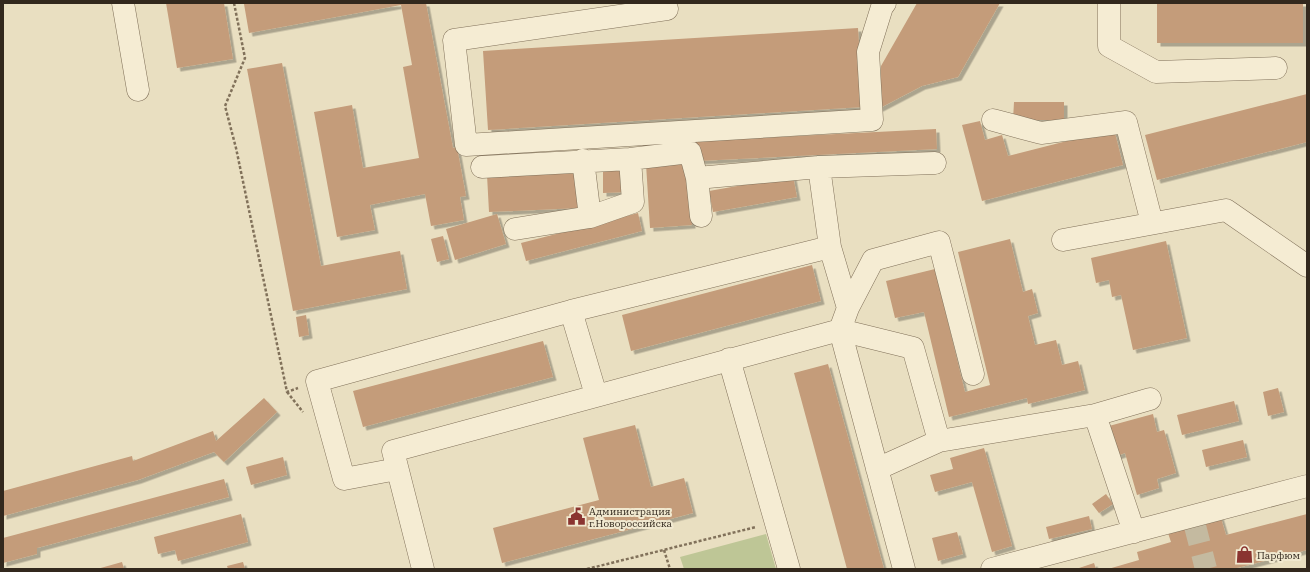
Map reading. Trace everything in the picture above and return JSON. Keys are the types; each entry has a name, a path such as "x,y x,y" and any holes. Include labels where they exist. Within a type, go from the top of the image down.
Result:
{"lane":[{"path":"123,3 138,90"},
{"path":"667,9 454,40 466,145 872,120 868,52 882,7 885,3"},
{"path":"1109,3 1109,46 1156,72 1276,68"},
{"path":"993,120 1041,133 1126,122 1152,224"},
{"path":"482,167 583,160 630,159 690,152 697,178 701,216"},
{"path":"515,229 590,217 633,202 630,159"},
{"path":"583,160 590,217"},
{"path":"697,178 819,167 935,163"},
{"path":"819,167 830,246 848,308"},
{"path":"1063,240 1226,210 1307,266"},
{"path":"904,569 840,330 848,308 873,260 939,242 973,374"},
{"path":"397,469 344,479 317,381 571,311 830,246"},
{"path":"571,311 596,395"},
{"path":"423,569 393,451 840,330 913,348 939,441"},
{"path":"729,359 789,569"},
{"path":"877,469 939,441 1095,415 1150,399"},
{"path":"1095,415 1134,532"},
{"path":"992,569 1134,532 1193,519 1307,486"}],"path":[{"path":"234,3 245,58 225,106 236,148 288,392 317,381"},
{"path":"588,569 775,522"},
{"path":"664,550 670,569"},
{"path":"605,565 606,569"}],"green space":[{"path":"766,534 776,569 684,569 680,557"}],"building":[{"path":"166,3 224,3 233,59 177,68"},
{"path":"426,3 453,148 457,147 466,196 460,197 464,220 431,226 425,194 370,205 375,230 337,237 314,112 352,105 363,168 419,158 403,67 412,65 401,5 249,33 244,4"},
{"path":"917,3 1000,3 958,77 922,86 878,109 881,66"},
{"path":"1157,3 1303,3 1303,43 1157,43"},
{"path":"858,28 863,107 488,130 483,51"},
{"path":"282,63 321,266 400,251 407,289 293,311 247,69"},
{"path":"1307,94 1307,142 1157,180 1145,135"},
{"path":"1014,102 1064,102 1064,120 1013,120"},
{"path":"980,121 985,140 1002,135 1008,156 1114,129 1123,165 982,201 962,125"},
{"path":"936,129 937,149 697,161 696,141"},
{"path":"688,161 692,225 650,228 646,164"},
{"path":"603,167 627,167 627,192 603,193"},
{"path":"578,171 579,208 489,212 487,175"},
{"path":"793,176 797,197 713,212 709,191"},
{"path":"638,213 642,231 526,261 521,243"},
{"path":"497,214 506,244 455,260 446,229"},
{"path":"443,236 449,259 437,262 431,239"},
{"path":"1010,239 1023,292 1032,289 1038,313 1028,316 1035,345 1056,340 1062,365 1078,361 1085,390 1028,404 1027,398 949,417 924,312 895,318 886,281 935,269 965,392 990,385 958,252"},
{"path":"1166,241 1187,338 1133,350 1121,295 1112,297 1109,280 1096,283 1091,258"},
{"path":"812,265 821,301 631,351 622,315"},
{"path":"306,315 309,335 299,337 296,317"},
{"path":"543,341 553,377 363,427 353,391"},
{"path":"828,364 884,569 847,569 794,373"},
{"path":"1278,388 1284,412 1268,416 1263,392"},
{"path":"264,398 277,412 224,462 214,452 138,480 3,516 3,491 132,456 133,461 213,431 216,441"},
{"path":"1234,401 1239,421 1182,435 1177,415"},
{"path":"1153,414 1157,432 1164,430 1176,473 1157,479 1159,488 1137,495 1125,453 1117,456 1109,426"},
{"path":"635,425 651,487 684,478 693,513 502,563 493,528 599,500 583,438"},
{"path":"1243,440 1247,457 1206,467 1202,450"},
{"path":"984,448 1012,546 992,552 972,482 935,492 930,475 953,469 950,458"},
{"path":"283,457 287,475 251,485 246,467"},
{"path":"224,479 229,497 37,548 37,554 3,563 3,538"},
{"path":"1106,494 1113,504 1099,513 1092,504"},
{"path":"241,514 248,542 178,561 175,550 158,554 154,537"},
{"path":"1307,514 1307,550 1233,569 1108,569 1139,560 1137,552 1171,542 1167,530 1220,515 1226,535"},
{"path":"1089,516 1092,529 1049,539 1046,527"},
{"path":"957,532 963,554 938,561 932,538"},
{"path":"122,562 124,569 97,569"},
{"path":"243,562 245,569 228,569 227,566"},
{"path":"1094,563 1096,569 1076,569"}],"tunnel":[{"path":"1194,522 1206,569"}],"place":[{"name":"Администрация г.Новороссийска","path":"576,517"},
{"name":"Парфюм","path":"1244,555"}]}
